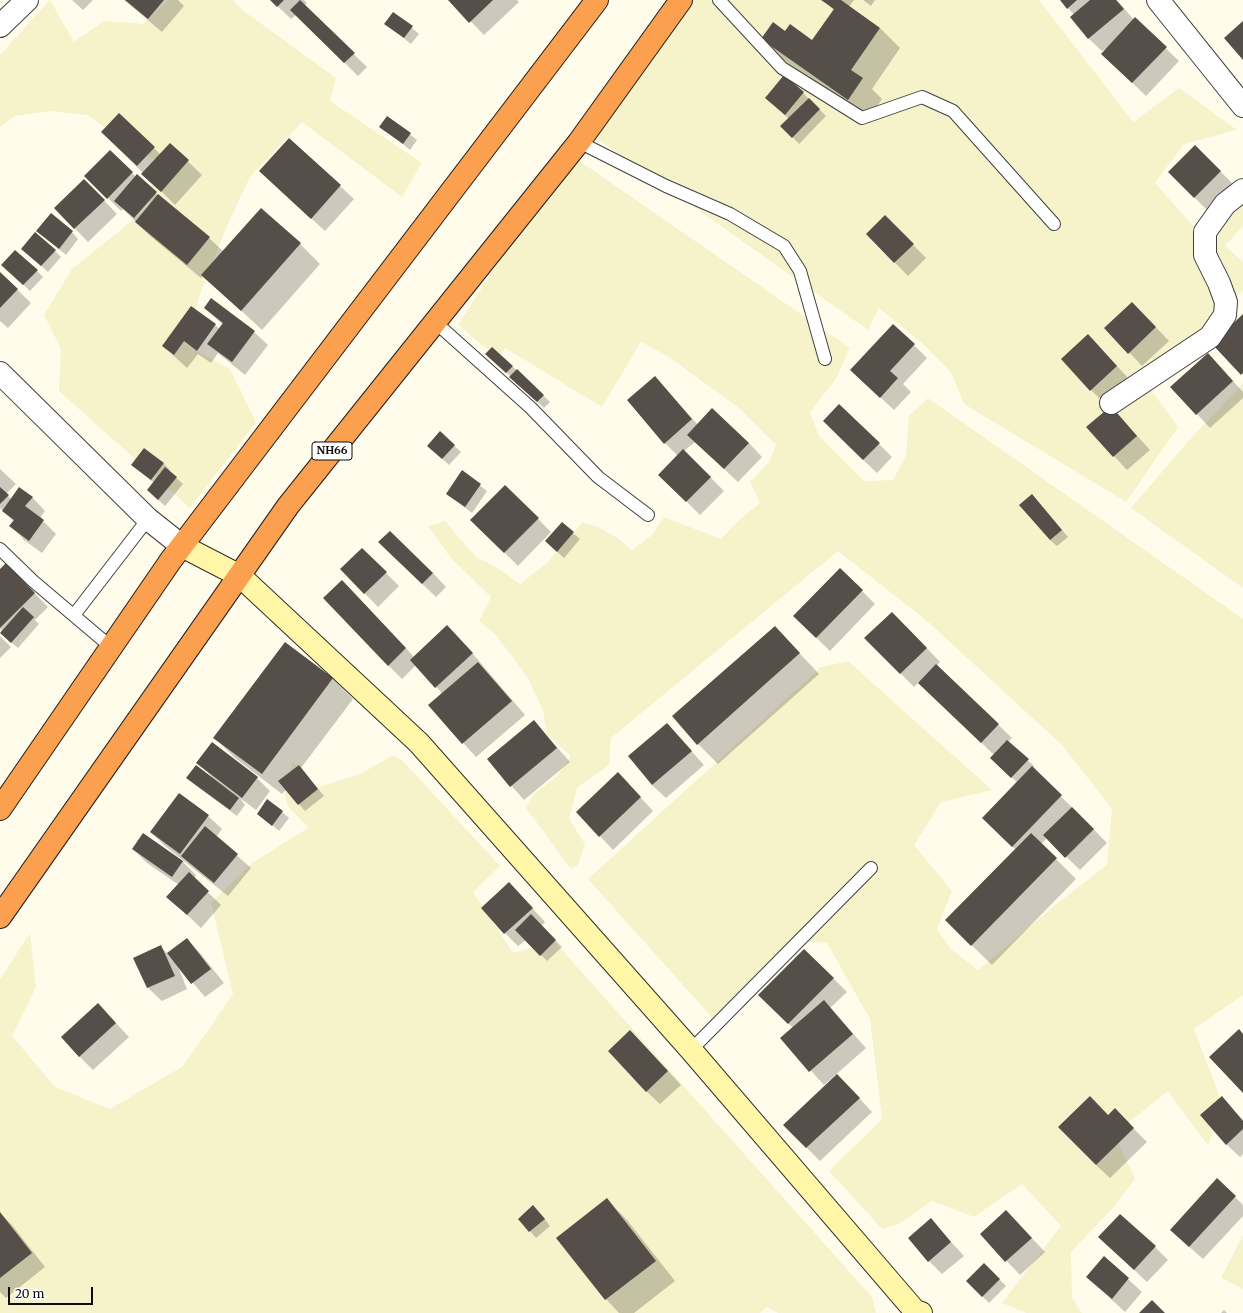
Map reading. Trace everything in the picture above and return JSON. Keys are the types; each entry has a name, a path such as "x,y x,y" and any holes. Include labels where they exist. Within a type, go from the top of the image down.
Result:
{"highway":[{"path":"0,809 182,546 597,0"},
{"name":"NH66","path":"0,916 288,506 579,142 682,0"}],"main road":[{"path":"182,546 240,576 419,743 691,1050 915,1311 921,1313"}],"street":[{"path":"0,26 27,0"},
{"path":"1158,0 1243,106"},
{"path":"1111,403 1210,337 1225,315 1226,302 1219,283 1205,255 1205,232 1225,204 1243,190"},
{"path":"0,373 148,519 182,546"}],"lane":[{"path":"719,0 782,68 862,118 922,97 952,111 1054,224"},
{"path":"579,142 666,186 730,214 784,246 800,271 825,359"},
{"path":"435,322 531,408 598,477 648,515"},
{"path":"74,615 148,519"},
{"path":"0,549 33,581 111,647"},
{"path":"691,1050 871,868"}],"shaded area":[{"path":"50,0 74,42 104,21 143,24 168,0 233,0 241,9 336,78 330,101 422,163 402,197 302,122 250,177 226,228 201,291 185,344 230,369 256,422 190,508 59,391 61,349 44,315 72,269 148,208 159,163 87,115 51,111 15,116 0,127 0,55"},
{"path":"688,0 1039,0 1133,122 1179,88 1237,130 1184,144 1155,183 1194,227 1243,187 1243,226 1225,246 1243,262 1243,290 1146,383 1178,427 1126,502 964,404 951,372 923,344 879,308 868,330 589,133"},
{"path":"568,153 850,348 836,379 810,412 819,436 864,481 893,480 906,456 909,416 928,398 1243,619 1243,995 1194,1029 1222,1103 1208,1146 1168,1091 1114,1134 1135,1179 1113,1208 1071,1252 1072,1298 1082,1313 1026,1313 1002,1303 1061,1226 1022,1184 974,1217 932,1201 899,1224 882,1229 829,1171 882,1119 870,1019 827,943 797,941 717,1023 588,879 821,667 848,661 992,790 941,802 914,845 952,891 937,929 951,949 978,970 1060,901 1107,865 1112,809 1062,745 927,621 838,551 611,738 609,765 577,788 569,819 585,844 578,865 571,869 526,808 533,795 558,775 571,756 547,735 543,711 528,678 496,635 479,621 491,597 450,557 428,526 445,521 477,558 495,566 520,584 547,563 582,523 596,526 616,537 632,550 652,535 664,517 721,539 738,521 760,503 750,482 769,462 776,445 739,408 669,357 641,342 602,407 505,348 499,359 458,325"},
{"path":"1243,383 1243,588 1131,508 1193,436"},
{"path":"394,755 403,761 500,866 473,892 513,953 554,941 872,1297 876,1313 778,1313 767,1307 760,1313 0,1313 0,979 30,933 36,987 12,1036 55,1087 110,1109 183,1066 233,994 211,903 252,863 308,828 288,806 284,791 293,761 314,788 358,775"},
{"path":"1243,1235 1243,1289 1221,1278"}],"building":[{"path":"125,0 164,0 148,19"},
{"path":"270,0 284,0 277,7"},
{"path":"300,0 355,53 344,63 290,10"},
{"path":"448,0 493,0 469,23"},
{"path":"821,0 841,0 880,28 851,70 863,78 848,100 761,39 773,22 785,31 790,24 812,40 834,9"},
{"path":"1060,0 1077,0 1067,9"},
{"path":"1090,0 1116,0 1124,9 1088,39 1070,17"},
{"path":"393,12 413,26 404,38 384,24"},
{"path":"1135,17 1167,47 1132,83 1101,54"},
{"path":"1243,21 1243,60 1224,38"},
{"path":"784,75 804,92 785,115 765,98"},
{"path":"809,98 820,109 792,138 780,126"},
{"path":"119,113 155,147 137,166 101,132"},
{"path":"387,116 411,133 403,144 379,127"},
{"path":"289,138 341,185 311,219 259,171"},
{"path":"170,143 189,160 161,192 141,174"},
{"path":"1195,145 1221,171 1194,198 1168,172"},
{"path":"110,150 133,172 107,199 84,176"},
{"path":"137,174 157,192 134,218 114,201"},
{"path":"84,179 105,200 74,229 54,208"},
{"path":"158,194 210,237 187,265 135,222"},
{"path":"261,208 301,243 241,311 201,275"},
{"path":"51,213 73,231 59,249 36,231"},
{"path":"885,215 914,244 894,263 866,234"},
{"path":"35,232 56,250 41,266 21,249"},
{"path":"15,250 38,270 23,285 1,265"},
{"path":"0,272 18,289 0,308"},
{"path":"211,298 255,331 232,362 207,344 223,323 204,308"},
{"path":"1132,302 1156,327 1128,354 1104,328"},
{"path":"191,306 216,324 197,351 184,341 174,355 162,346"},
{"path":"1243,314 1243,373 1241,375 1212,344"},
{"path":"893,324 915,344 890,371 898,378 880,398 850,370"},
{"path":"1088,334 1117,366 1090,391 1061,359"},
{"path":"492,347 513,366 506,373 485,354"},
{"path":"1208,353 1233,381 1196,415 1170,387"},
{"path":"517,369 544,395 537,402 509,377"},
{"path":"655,376 692,419 664,444 627,400"},
{"path":"839,404 880,443 863,460 823,421"},
{"path":"1111,406 1137,436 1113,457 1086,427"},
{"path":"712,408 749,443 724,469 687,435"},
{"path":"440,431 455,445 442,459 427,446"},
{"path":"144,448 164,463 151,480 131,465"},
{"path":"683,449 711,477 686,502 658,475"},
{"path":"165,467 177,477 158,500 147,490"},
{"path":"462,470 481,484 465,507 446,494"},
{"path":"505,485 539,518 504,553 470,520"},
{"path":"0,487 9,495 0,504"},
{"path":"19,487 33,497 25,506 44,520 29,541 9,526 14,520 2,511"},
{"path":"1032,494 1062,530 1050,540 1019,505"},
{"path":"562,522 574,532 557,552 545,541"},
{"path":"390,531 433,573 422,584 378,542"},
{"path":"362,548 387,572 364,594 340,569"},
{"path":"6,563 35,593 0,628 0,569"},
{"path":"840,568 863,590 816,638 793,616"},
{"path":"342,580 406,648 388,666 323,598"},
{"path":"23,607 34,617 11,643 0,633"},
{"path":"892,612 927,648 900,674 864,638"},
{"path":"447,625 473,653 435,688 410,660"},
{"path":"775,626 800,653 697,745 672,716"},
{"path":"285,642 333,678 262,774 213,738"},
{"path":"478,662 512,701 462,744 428,705"},
{"path":"936,664 999,724 981,743 918,683"},
{"path":"534,720 557,748 510,787 487,759"},
{"path":"667,723 692,751 652,785 628,756"},
{"path":"1007,740 1029,759 1011,778 990,758"},
{"path":"212,742 258,777 242,798 196,763"},
{"path":"196,765 239,798 230,810 186,778"},
{"path":"299,765 318,789 298,805 278,781"},
{"path":"1032,766 1062,795 1012,847 982,818"},
{"path":"618,772 641,797 599,837 576,812"},
{"path":"179,793 209,815 180,854 150,832"},
{"path":"267,799 283,811 272,826 257,814"},
{"path":"1072,807 1094,829 1065,858 1043,835"},
{"path":"205,826 238,854 214,883 181,856"},
{"path":"143,833 183,861 172,877 132,849"},
{"path":"1031,833 1057,858 971,946 945,920"},
{"path":"189,872 209,891 187,915 166,897"},
{"path":"509,882 533,908 504,934 481,908"},
{"path":"531,914 556,940 540,956 515,930"},
{"path":"187,938 211,969 191,984 167,953"},
{"path":"161,945 175,976 147,988 133,958"},
{"path":"804,949 834,978 788,1024 758,995"},
{"path":"824,1000 853,1034 809,1072 780,1038"},
{"path":"98,1003 116,1023 79,1057 61,1037"},
{"path":"1239,1029 1243,1034 1243,1093 1209,1057"},
{"path":"630,1030 668,1071 646,1092 608,1051"},
{"path":"837,1074 860,1098 806,1148 783,1125"},
{"path":"1090,1096 1108,1115 1115,1108 1134,1128 1096,1165 1058,1127"},
{"path":"1222,1096 1243,1121 1243,1129 1226,1145 1200,1115"},
{"path":"1217,1178 1236,1196 1189,1247 1170,1230"},
{"path":"607,1198 656,1261 605,1300 556,1238"},
{"path":"533,1205 545,1219 529,1232 518,1219"},
{"path":"1006,1210 1032,1238 1005,1262 980,1234"},
{"path":"0,1212 32,1253 0,1278"},
{"path":"1120,1214 1156,1246 1134,1270 1098,1237"},
{"path":"931,1218 951,1242 928,1262 908,1238"},
{"path":"1104,1256 1129,1278 1112,1299 1086,1277"},
{"path":"984,1263 1000,1279 982,1297 966,1281"},
{"path":"1152,1300 1165,1313 1139,1313"}]}
